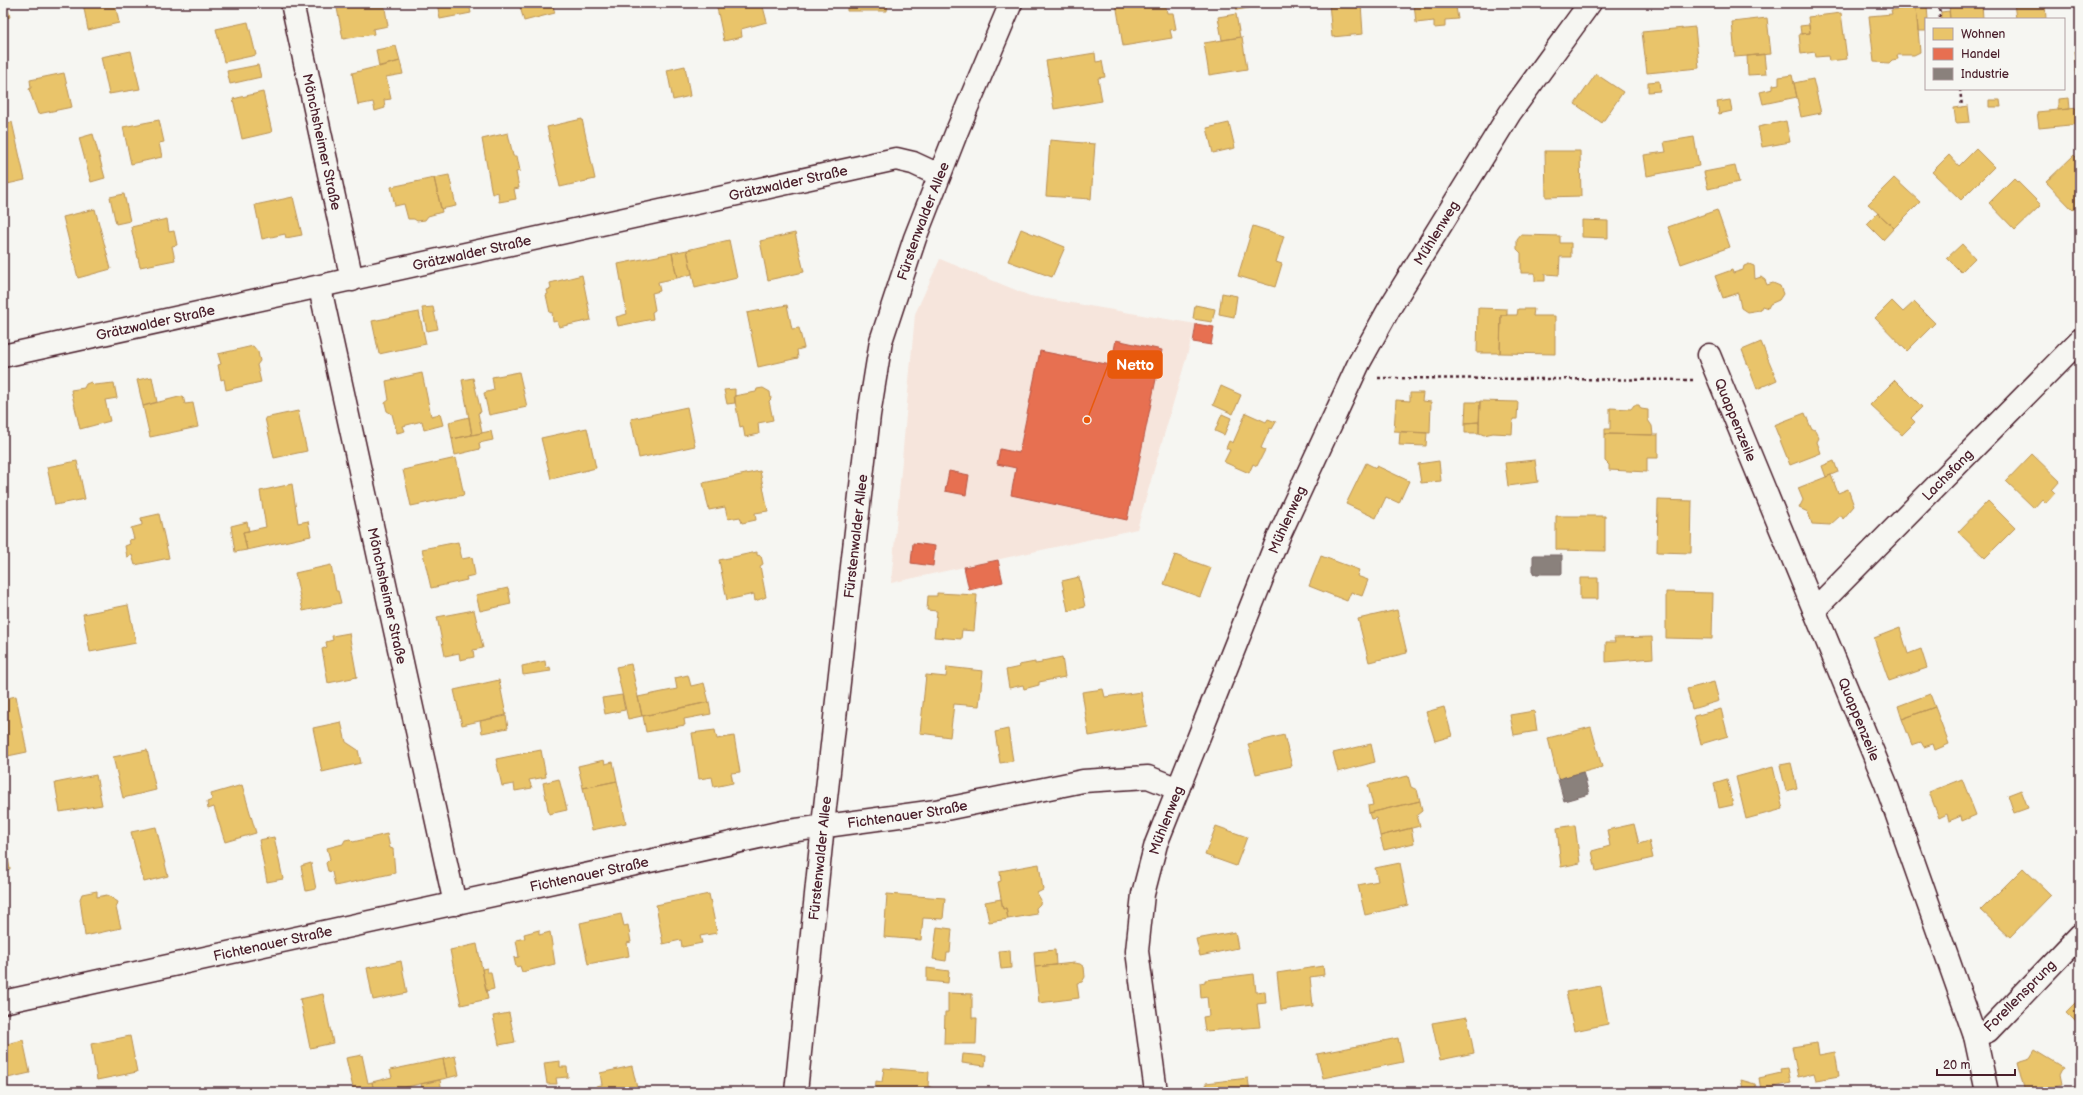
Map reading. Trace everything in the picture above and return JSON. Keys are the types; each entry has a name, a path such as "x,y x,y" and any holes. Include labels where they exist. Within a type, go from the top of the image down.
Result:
{"street":[{"name":"Mönchsheimer Straße","path":"292,3 352,280"},
{"name":"Fürstenwalder Allee","path":"796,1092 823,825 869,415 881,341 915,238 939,175 1011,3"},
{"name":"Mühlenweg","path":"1156,1092 1138,951 1143,894 1156,844 1279,536 1359,363 1390,309 1510,113 1590,3"},
{"name":"Grätzwalder Straße","path":"3,356 320,288 896,159 913,163 939,175"},
{"name":"Mönchsheimer Straße","path":"320,288 455,904"},
{"name":"Lachsfang","path":"1814,610 2080,340"},
{"name":"Quappenzeile","path":"1709,355 1718,380 1886,784 1975,1036 1987,1092"},
{"name":"Fichtenauer Straße","path":"3,1002 782,832 823,825 936,811 1083,781 1148,777 1178,789"},
{"name":"Forellensprung","path":"1975,1036 1988,1031 2080,935"}],"path":[{"path":"1939,3 1940,18"},
{"path":"1960,90 1962,106"},
{"path":"1359,363 1374,378 1718,380"}],"shaded area":[{"path":"940,259 1030,296 1196,324 1137,529 891,583 915,314"}],"building: Wohnen":[{"path":"3,3 6,3 10,17 3,19"},
{"path":"83,3 115,3 119,23 88,30"},
{"path":"336,3 384,3 388,26 373,29 374,34 343,39"},
{"path":"437,3 469,3 471,13 440,19"},
{"path":"519,3 552,3 555,13 524,21"},
{"path":"716,3 762,3 767,22 741,29 742,37 724,41"},
{"path":"847,3 888,3 887,11 847,11"},
{"path":"1116,3 1165,3 1167,13 1173,13 1176,29 1170,30 1172,38 1123,46"},
{"path":"1236,3 1275,3 1237,10"},
{"path":"1329,3 1361,3 1363,34 1332,37"},
{"path":"1414,3 1466,3 1466,5 1456,7 1458,19 1445,20 1445,27 1434,28 1434,21 1416,23"},
{"path":"1949,3 1982,3 1983,18 1950,18"},
{"path":"2014,3 2045,3 2046,18 2016,18"},
{"path":"1927,6 1928,18 1925,18 1925,31 1918,31 1916,7"},
{"path":"1916,7 1920,52 1914,55 1897,55 1898,59 1892,60 1889,63 1874,62 1869,16 1892,14 1891,10"},
{"path":"1949,11 1950,18 1941,18 1941,12"},
{"path":"1841,13 1847,59 1829,61 1828,56 1816,57 1815,52 1801,54 1799,34 1810,33 1808,17"},
{"path":"1236,14 1240,37 1222,40 1218,17"},
{"path":"1767,18 1771,54 1735,57 1732,22"},
{"path":"248,22 256,55 224,62 216,29"},
{"path":"1809,25 1810,33 1801,34 1800,26"},
{"path":"1695,27 1699,68 1647,73 1642,32"},
{"path":"1242,37 1247,69 1209,75 1204,43"},
{"path":"396,46 400,61 379,67 376,50"},
{"path":"2080,50 2080,77 2077,77 2074,51"},
{"path":"131,51 140,89 109,94 101,57"},
{"path":"1095,53 1096,62 1102,61 1105,77 1098,78 1102,101 1054,109 1046,61"},
{"path":"1764,54 1766,74 1748,75 1747,56"},
{"path":"400,61 403,74 386,77 391,99 384,100 385,108 375,111 373,102 358,105 352,73"},
{"path":"258,65 261,77 230,84 227,71"},
{"path":"685,66 690,96 673,100 667,70"},
{"path":"64,73 72,107 38,114 29,89 31,88 30,80"},
{"path":"1596,74 1623,92 1602,123 1575,104"},
{"path":"1792,75 1797,97 1763,104 1760,92 1773,89 1773,85 1779,84 1779,77"},
{"path":"1813,79 1821,113 1801,117 1794,83"},
{"path":"1659,81 1660,91 1648,92 1648,82"},
{"path":"263,92 272,132 242,139 233,99"},
{"path":"2069,98 2070,109 2058,110 2058,99"},
{"path":"1730,100 1732,111 1719,114 1717,102"},
{"path":"1989,100 2000,100 2001,107 1989,107"},
{"path":"1968,106 1970,122 1956,123 1954,108"},
{"path":"2078,108 2080,124 2039,128 2037,112"},
{"path":"582,119 595,179 560,187 547,127"},
{"path":"159,120 164,142 159,143 162,157 131,164 123,127"},
{"path":"1786,121 1790,142 1762,147 1758,127"},
{"path":"12,122 25,180 3,185 3,124"},
{"path":"1229,123 1235,148 1213,153 1207,128"},
{"path":"508,133 513,156 517,156 520,171 516,172 519,188 514,189 516,199 499,202 498,192 492,194 482,139"},
{"path":"93,134 105,178 91,182 79,138"},
{"path":"1694,137 1699,166 1647,176 1644,155 1666,152 1664,142"},
{"path":"1050,140 1095,144 1091,199 1046,196"},
{"path":"1976,149 1994,167 1961,200 1932,172 1949,155 1959,166"},
{"path":"1545,151 1580,151 1581,196 1546,197"},
{"path":"2074,155 2080,161 2080,203 2073,210 2046,182"},
{"path":"1735,166 1739,182 1708,189 1704,172"},
{"path":"449,175 456,206 441,209 434,178"},
{"path":"434,178 442,212 428,216 425,220 417,221 414,219 408,219 404,204 395,206 391,187"},
{"path":"1894,178 1920,202 1894,228 1868,204"},
{"path":"2014,178 2041,205 2015,230 1989,203"},
{"path":"124,194 130,221 116,224 110,197"},
{"path":"293,197 302,235 286,238 285,234 262,239 255,205"},
{"path":"95,209 111,269 78,278 63,217"},
{"path":"1717,210 1730,247 1681,264 1668,227"},
{"path":"1878,213 1894,228 1883,240 1867,224"},
{"path":"167,219 169,232 174,231 177,245 172,246 175,260 140,267 131,227"},
{"path":"1582,220 1608,221 1608,238 1582,237"},
{"path":"1253,226 1284,236 1276,262 1282,264 1275,287 1238,276"},
{"path":"1021,229 1065,247 1052,277 1008,261"},
{"path":"795,233 804,272 768,280 760,241"},
{"path":"1521,235 1560,236 1560,243 1571,243 1571,257 1560,257 1559,275 1545,274 1545,281 1535,281 1535,273 1521,273 1521,253 1517,249 1517,240"},
{"path":"729,240 737,278 695,288 687,250"},
{"path":"1962,244 1975,258 1961,272 1947,258"},
{"path":"687,250 692,274 677,278 672,253"},
{"path":"672,253 677,278 658,282 660,291 652,293 655,310 652,312 653,319 618,326 616,317 627,314 618,264"},
{"path":"1749,264 1754,266 1755,279 1761,277 1765,280 1767,285 1773,283 1780,286 1783,294 1779,300 1770,304 1768,308 1762,306 1760,310 1747,312 1741,308 1738,293 1723,298 1715,276 1732,270 1733,273 1743,270 1744,266"},
{"path":"582,275 591,320 559,327 557,321 553,322 552,312 550,313 546,295 548,294 547,290 551,289 550,283"},
{"path":"1222,293 1237,296 1234,317 1219,314"},
{"path":"1892,301 1903,312 1914,302 1935,323 1907,351 1875,318"},
{"path":"787,305 792,329 799,328 804,348 797,350 798,358 758,367 747,313"},
{"path":"1195,305 1215,309 1212,322 1193,319"},
{"path":"433,307 438,329 427,331 422,308"},
{"path":"1478,308 1507,309 1507,315 1501,315 1500,353 1477,353"},
{"path":"1518,309 1534,309 1533,316 1555,316 1555,354 1500,353 1501,315 1517,315"},
{"path":"419,312 426,344 379,354 372,321"},
{"path":"1761,342 1777,380 1757,389 1742,350"},
{"path":"253,346 258,352 260,361 257,365 261,382 226,390 224,379 221,380 218,365 221,364 218,354"},
{"path":"519,372 527,407 489,415 484,393 494,390 492,377"},
{"path":"422,373 431,416 440,414 443,425 424,430 422,421 403,426 405,431 397,433 392,414 387,411 385,403 389,400 386,381"},
{"path":"152,377 157,402 143,406 137,380"},
{"path":"473,378 481,412 478,413 482,433 472,435 462,380"},
{"path":"1895,380 1922,407 1911,418 1915,422 1902,435 1870,405"},
{"path":"91,382 94,385 114,383 117,398 105,400 110,421 80,429 71,390 84,388 86,384"},
{"path":"1221,386 1241,395 1233,414 1213,405"},
{"path":"763,388 770,392 771,399 769,401 773,420 758,423 759,434 745,437 743,426 740,427 734,396 756,392 757,389"},
{"path":"735,389 735,403 727,404 724,390"},
{"path":"1410,393 1423,393 1422,401 1431,402 1430,433 1394,431 1396,400 1410,401"},
{"path":"183,396 185,404 193,403 198,427 150,437 143,406"},
{"path":"1480,401 1518,402 1517,419 1513,419 1512,434 1493,433 1484,435 1479,433"},
{"path":"1466,402 1480,402 1479,422 1465,423"},
{"path":"1634,405 1639,405 1641,409 1648,410 1648,420 1652,426 1653,435 1605,434 1605,429 1610,429 1610,408 1631,409"},
{"path":"687,407 695,446 639,458 631,419"},
{"path":"298,411 307,451 274,458 265,418"},
{"path":"1246,413 1266,422 1268,419 1276,422 1272,429 1270,428 1261,448 1265,450 1257,466 1253,464 1249,473 1224,462 1230,450 1226,448 1229,441 1233,443"},
{"path":"1805,413 1811,428 1815,430 1819,438 1817,442 1821,453 1790,465 1774,425"},
{"path":"1222,414 1231,418 1224,435 1215,431"},
{"path":"469,417 472,435 452,439 449,422"},
{"path":"1479,422 1479,433 1465,433 1465,423"},
{"path":"587,428 596,468 551,479 541,438"},
{"path":"491,431 493,440 479,443 480,449 455,455 452,439"},
{"path":"1400,432 1427,433 1426,446 1399,445"},
{"path":"1605,434 1658,435 1658,458 1647,458 1647,472 1609,470 1609,465 1605,461"},
{"path":"2032,454 2060,481 2052,490 2055,493 2046,503 2042,499 2034,508 2006,481"},
{"path":"456,458 464,495 411,506 403,470"},
{"path":"1535,460 1538,482 1508,486 1505,463"},
{"path":"77,461 85,499 55,505 47,467"},
{"path":"1439,461 1441,481 1421,483 1418,464"},
{"path":"1834,461 1838,472 1826,477 1822,466"},
{"path":"1366,463 1376,468 1377,466 1409,481 1399,503 1386,497 1376,518 1346,504"},
{"path":"760,471 768,511 755,513 756,520 742,523 740,517 728,519 725,507 709,510 703,483"},
{"path":"1831,475 1838,493 1848,489 1854,506 1843,519 1841,515 1830,525 1812,524 1808,512 1799,508 1803,500 1798,488"},
{"path":"292,484 298,523 308,521 311,536 247,550 243,532 266,527 260,491"},
{"path":"1658,500 1692,501 1691,553 1657,552"},
{"path":"1988,501 2015,528 1985,558 1958,532"},
{"path":"159,514 169,558 135,565 132,555 127,557 125,546 130,544 129,540 134,539 131,528 142,525 141,518"},
{"path":"1556,516 1605,516 1605,551 1556,550"},
{"path":"247,522 249,531 243,532 247,550 235,552 231,526"},
{"path":"458,542 462,559 472,557 475,575 466,577 467,580 431,588 422,549"},
{"path":"757,552 757,555 761,556 763,564 760,566 766,597 755,601 754,594 727,600 719,560"},
{"path":"1175,555 1211,568 1200,597 1164,584"},
{"path":"1321,556 1359,570 1357,576 1368,580 1362,596 1351,592 1347,601 1309,586"},
{"path":"331,565 336,591 338,591 341,603 303,611 295,573"},
{"path":"1079,577 1085,607 1068,611 1062,581"},
{"path":"1580,578 1598,578 1598,599 1580,599"},
{"path":"508,588 511,604 480,611 476,595"},
{"path":"1666,592 1713,593 1712,639 1666,638"},
{"path":"937,593 977,595 974,631 962,630 961,639 934,637 937,611 927,610 928,596 937,596"},
{"path":"128,605 136,643 90,652 83,614"},
{"path":"474,610 483,648 473,650 474,657 460,660 459,653 445,656 437,617"},
{"path":"1397,610 1407,653 1369,662 1358,619"},
{"path":"1900,628 1908,654 1921,649 1927,668 1889,681 1874,638"},
{"path":"349,633 357,677 328,683 322,649 327,647 326,642 333,640 332,636"},
{"path":"1652,637 1653,658 1606,662 1606,642 1615,642 1614,638"},
{"path":"1062,657 1065,677 1039,682 1039,685 1024,689 1023,685 1009,688 1006,670 1020,667 1019,665 1035,662 1035,664 1042,663 1042,661"},
{"path":"545,661 546,668 550,667 551,671 523,675 522,666"},
{"path":"631,664 642,716 628,719 616,667"},
{"path":"947,667 983,671 979,706 954,704 950,737 920,733 926,675 946,677"},
{"path":"688,675 691,686 704,683 709,702 642,716 638,697 677,689 675,678"},
{"path":"499,680 506,715 462,725 454,690"},
{"path":"1714,682 1719,701 1692,709 1687,689"},
{"path":"1103,689 1105,697 1141,692 1147,726 1089,736 1082,692"},
{"path":"1930,694 1935,707 1902,719 1898,706"},
{"path":"622,695 625,710 605,714 602,698"},
{"path":"16,696 27,752 3,757 3,699"},
{"path":"709,702 711,714 684,719 685,725 646,732 643,716"},
{"path":"1444,707 1452,736 1435,741 1426,712"},
{"path":"1935,707 1949,744 1935,750 1933,744 1924,747 1921,742 1912,745 1902,719"},
{"path":"1721,709 1728,736 1701,744 1694,716"},
{"path":"1534,711 1537,731 1514,735 1510,715"},
{"path":"506,716 508,728 482,733 480,721"},
{"path":"341,722 346,742 358,750 361,763 322,772 313,728"},
{"path":"1591,727 1602,767 1558,779 1548,738"},
{"path":"1008,729 1013,761 1000,763 995,732"},
{"path":"715,730 717,739 734,736 740,772 731,773 733,783 714,787 712,777 699,779 692,733"},
{"path":"1284,735 1292,766 1256,774 1248,744"},
{"path":"1371,744 1375,762 1338,772 1333,753"},
{"path":"147,750 156,790 123,798 113,757"},
{"path":"541,750 546,777 529,780 532,788 515,791 514,784 502,786 496,759"},
{"path":"604,760 605,764 613,762 617,781 583,788 578,766"},
{"path":"1791,763 1797,788 1786,791 1780,765"},
{"path":"1773,767 1783,809 1746,819 1736,777"},
{"path":"96,775 102,805 60,812 55,783"},
{"path":"1408,776 1411,787 1417,790 1420,801 1369,813 1368,806 1373,805 1368,785"},
{"path":"559,779 567,810 549,814 543,783"},
{"path":"1727,779 1733,805 1719,808 1714,783"},
{"path":"1962,779 1976,815 1962,821 1961,816 1949,821 1947,814 1939,818 1929,792"},
{"path":"617,781 626,823 592,830 583,788"},
{"path":"242,785 256,833 225,842 214,807 208,809 207,802 212,800 211,794"},
{"path":"2021,790 2028,808 2014,813 2008,795"},
{"path":"1420,801 1422,811 1417,815 1420,826 1380,836 1376,818 1371,819 1369,813"},
{"path":"1634,824 1639,844 1649,841 1653,858 1596,871 1592,851 1610,846 1607,830"},
{"path":"1575,825 1580,863 1561,867 1557,828"},
{"path":"1216,826 1247,837 1236,866 1205,855"},
{"path":"156,827 168,876 144,882 131,832"},
{"path":"1411,828 1414,843 1384,850 1380,836"},
{"path":"387,834 390,848 393,849 395,873 335,886 332,872 328,871 326,863 330,859 327,848 343,844 345,840 350,839 353,842"},
{"path":"274,837 283,879 267,882 259,840"},
{"path":"3,844 5,844 10,869 3,870"},
{"path":"311,863 316,889 306,891 301,866"},
{"path":"1400,863 1408,905 1365,915 1358,885 1378,881 1375,868"},
{"path":"1039,864 1043,890 1037,893 1041,900 1040,904 1036,908 1037,914 1008,919 1006,908 1003,909 998,882 1001,881 1000,871"},
{"path":"2023,868 2051,895 2010,937 1981,910"},
{"path":"97,891 97,897 107,895 118,902 116,908 121,928 85,936 80,899 82,894"},
{"path":"709,894 717,933 700,936 702,943 682,947 681,940 663,944 656,905"},
{"path":"887,894 945,898 943,919 923,918 921,940 884,937"},
{"path":"1001,899 1003,909 1006,908 1008,919 989,922 985,902"},
{"path":"621,914 624,926 628,925 631,942 627,943 629,956 588,964 580,923"},
{"path":"937,927 952,929 950,953 947,953 946,961 933,959"},
{"path":"539,930 539,935 550,932 555,964 522,972 520,966 516,967 514,958 519,957 516,940 525,938 524,934"},
{"path":"1235,932 1238,948 1200,956 1196,939"},
{"path":"477,944 488,999 461,1005 450,950"},
{"path":"1010,950 1011,968 1001,969 999,951"},
{"path":"1055,950 1056,965 1035,967 1034,952"},
{"path":"401,961 407,993 373,1000 367,968"},
{"path":"1074,963 1080,964 1084,967 1085,977 1082,982 1077,983 1079,998 1039,1003 1035,967"},
{"path":"1323,966 1324,975 1310,977 1313,1006 1281,1010 1277,973"},
{"path":"487,968 487,972 491,972 494,989 486,991 482,969"},
{"path":"927,968 949,971 948,983 927,981"},
{"path":"1254,974 1256,992 1265,991 1266,1003 1257,1004 1260,1027 1205,1031 1203,1017 1209,1016 1207,997 1201,998 1200,983 1205,982 1205,980"},
{"path":"1601,986 1608,1024 1574,1031 1566,992"},
{"path":"948,993 972,994 972,1018 977,1018 976,1044 944,1044 945,1012 948,1012"},
{"path":"323,994 333,1043 310,1048 300,999"},
{"path":"2080,998 2080,1026 2066,1012"},
{"path":"509,1013 515,1042 499,1045 493,1016"},
{"path":"1467,1017 1474,1053 1440,1060 1432,1023"},
{"path":"130,1036 137,1072 97,1080 91,1044"},
{"path":"1398,1038 1403,1062 1323,1078 1317,1054"},
{"path":"23,1040 30,1073 3,1079 3,1045"},
{"path":"1817,1043 1819,1055 1835,1052 1839,1076 1816,1080 1814,1073 1798,1077 1792,1047"},
{"path":"2035,1050 2063,1067 2059,1075 2061,1085 2034,1092 2025,1092 2017,1062 2030,1058"},
{"path":"963,1054 986,1056 985,1066 962,1063"},
{"path":"362,1055 368,1083 372,1082 374,1092 354,1092 346,1058"},
{"path":"455,1056 459,1075 447,1078 443,1059"},
{"path":"443,1059 447,1078 384,1092 374,1092 372,1082 392,1077 390,1070"},
{"path":"560,1061 560,1067 567,1067 568,1077 556,1078 557,1084 547,1084 544,1063"},
{"path":"632,1066 638,1092 597,1092 596,1086 602,1085 600,1073"},
{"path":"884,1068 929,1072 928,1086 936,1090 936,1092 875,1092 876,1081 882,1082"},
{"path":"1788,1068 1791,1083 1761,1090 1759,1078 1781,1073 1780,1069"},
{"path":"1248,1078 1250,1092 1207,1092 1206,1083"},
{"path":"440,1080 442,1092 423,1092 421,1084"},
{"path":"1741,1080 1755,1084 1758,1092 1744,1092"},
{"path":"1690,1087 1691,1092 1663,1092"},
{"path":"397,1089 397,1092 384,1092"}],"building: Handel":[{"path":"1196,324 1214,327 1211,345 1193,342"},
{"path":"1116,340 1162,350 1127,520 1011,495 1016,468 997,464 1000,449 1019,453 1040,351 1111,365"},
{"path":"949,471 969,475 966,495 945,491"},
{"path":"913,543 935,546 933,566 911,563"},
{"path":"998,560 1003,582 969,590 964,567"}],"building: Industrie":[{"path":"1533,555 1562,555 1562,574 1533,574"},
{"path":"1583,772 1589,794 1564,801 1558,779"}],"place":[{"name":"Netto","path":"1087,420"}]}
